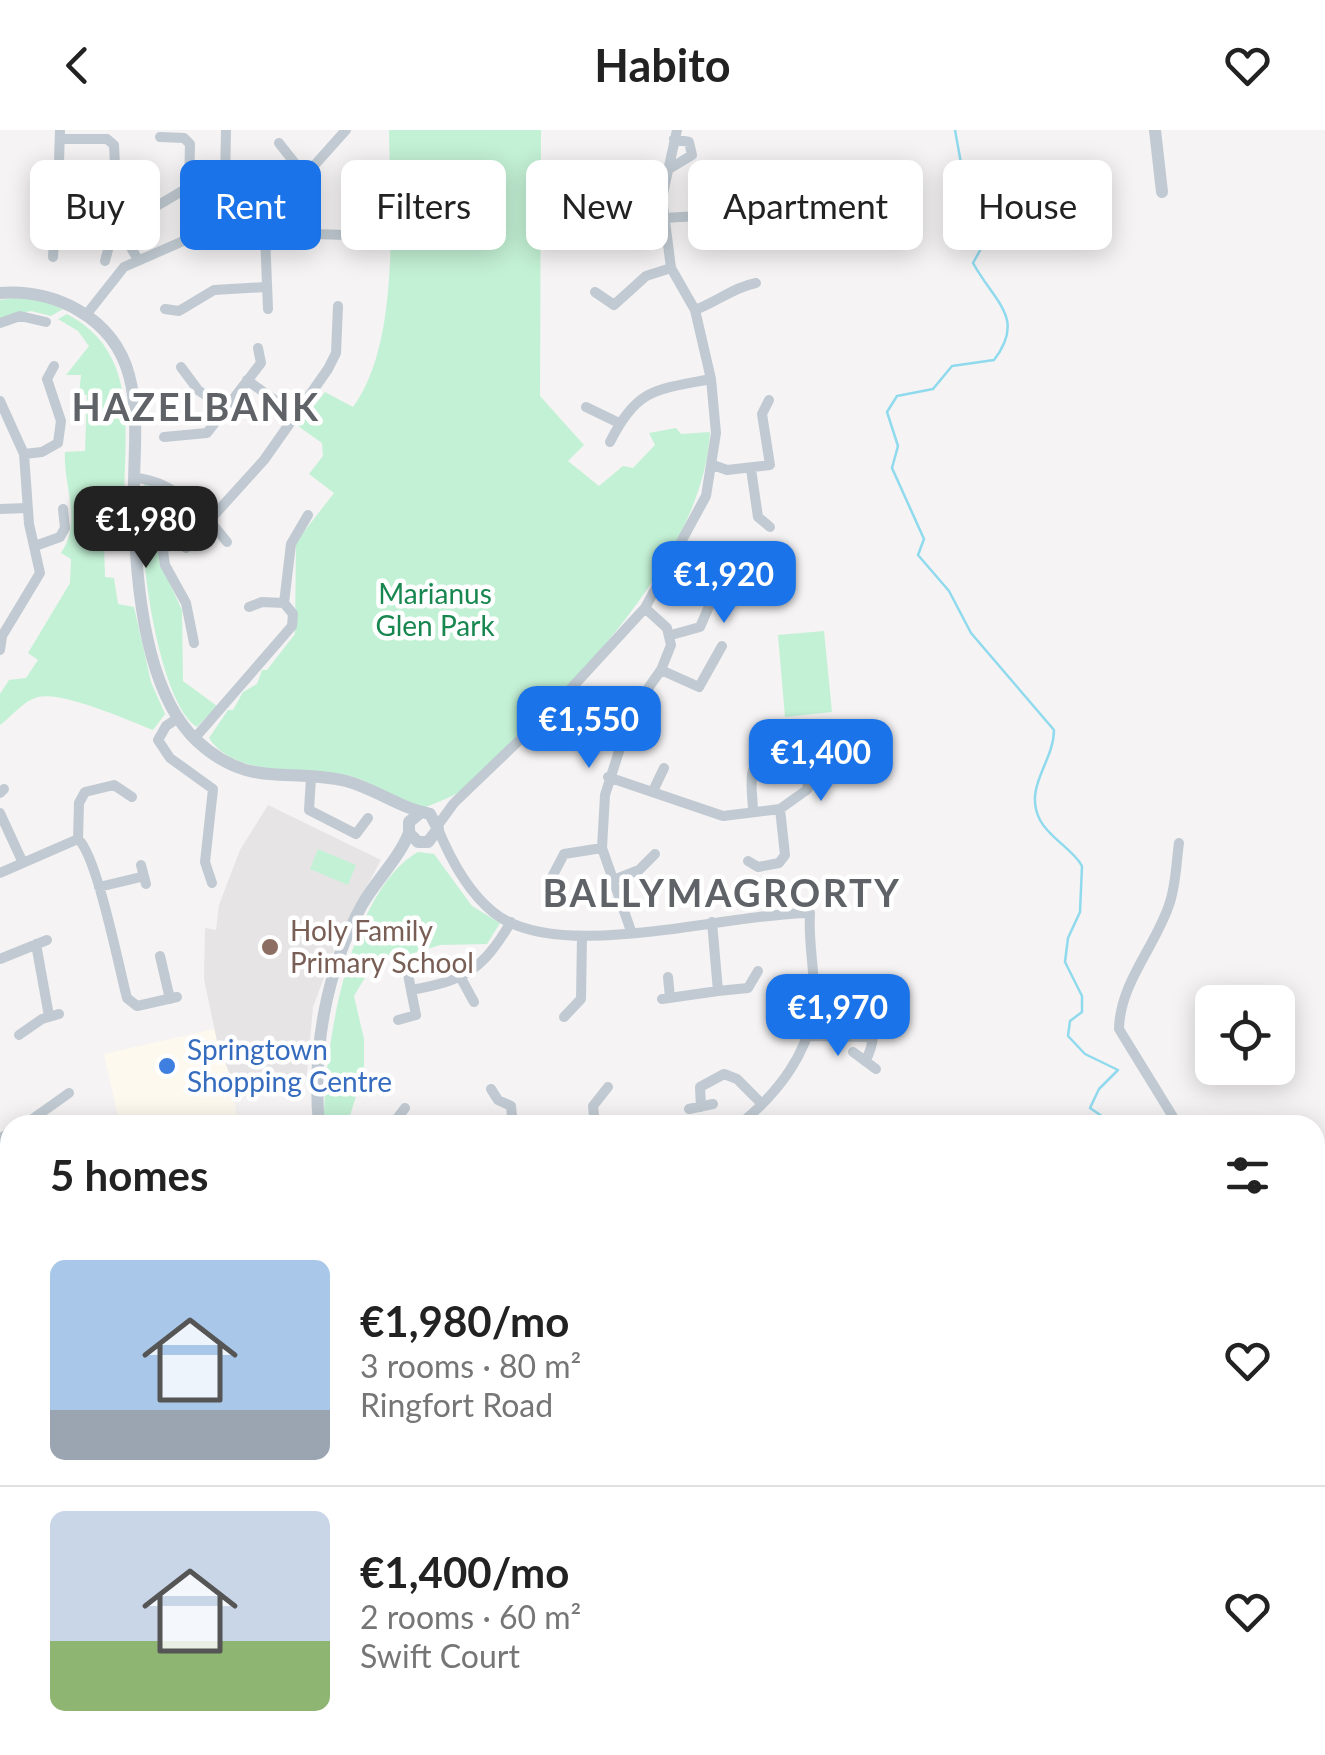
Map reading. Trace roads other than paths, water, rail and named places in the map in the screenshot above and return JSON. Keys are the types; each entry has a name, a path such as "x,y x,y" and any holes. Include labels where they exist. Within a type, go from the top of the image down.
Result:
{"street":[{"path":"225,160 226,130"},
{"path":"319,160 346,130"},
{"path":"1155,130 1162,192"},
{"path":"59,160 60,135 107,139 114,145 115,160"},
{"path":"668,160 676,135 689,142 692,156 668,170"},
{"path":"159,137 184,138 190,144 193,191 160,206"},
{"path":"279,144 292,160"},
{"path":"86,314 114,278 137,258 180,242"},
{"path":"318,1115 318,1055 333,975 362,905 416,836 438,827 454,803 554,707 645,608 695,522 714,465 716,433 711,379 695,310 671,268 668,247"},
{"path":"53,250 53,257"},
{"path":"110,250 110,256"},
{"path":"132,250 137,258"},
{"path":"265,250 268,309"},
{"path":"595,292 614,306 646,276 671,268"},
{"path":"695,310 722,300 740,286 756,283"},
{"path":"165,309 179,311 214,290 266,287"},
{"path":"0,293 48,294 86,314 108,335 128,370 134,398 136,548 148,628 161,687 194,739 223,761 249,772 344,781 422,813 438,827 450,858 493,913 548,936 630,932 810,913 814,1003 808,1036 780,1084 750,1115"},
{"path":"207,523 298,417 336,353 338,306"},
{"path":"0,324 20,316 46,322"},
{"path":"173,441 207,433 261,363 258,348"},
{"path":"24,454 42,452 58,443 60,421 47,380 54,366"},
{"path":"181,366 198,390 225,409"},
{"path":"610,442 633,402 646,392 711,379"},
{"path":"247,380 298,417"},
{"path":"714,465 727,470 770,465 762,414 769,400"},
{"path":"0,401 24,454 27,508 40,572 4,624 0,650"},
{"path":"586,408 620,423"},
{"path":"751,469 758,517 770,527"},
{"path":"134,478 162,482 227,542"},
{"path":"190,506 163,552 165,565 186,603 188,628 194,642"},
{"path":"0,509 27,508"},
{"path":"36,546 60,537 65,528 63,508"},
{"path":"194,739 292,626 293,614 284,603 291,544 308,515"},
{"path":"169,536 186,548"},
{"path":"671,635 700,627 728,563"},
{"path":"248,607 262,602 284,603"},
{"path":"630,932 602,848 608,777 632,711 670,651 671,635 645,608"},
{"path":"661,670 699,687 722,646"},
{"path":"178,718 166,726 158,740 170,758 213,789 204,862 213,886"},
{"path":"754,810 749,775 755,760 768,750"},
{"path":"653,791 664,768"},
{"path":"608,777 723,816 780,809 808,789 806,770"},
{"path":"311,778 308,810 356,834 368,818"},
{"path":"78,840 78,803 85,792 101,785 131,790"},
{"path":"422,813 454,803"},
{"path":"394,804 416,836 450,858"},
{"path":"748,860 758,867 779,863 787,846 780,809"},
{"path":"0,813 23,863"},
{"path":"416,836 422,813"},
{"path":"0,873 78,840"},
{"path":"78,840 84,845 99,887 127,998 137,1006 173,998 165,960"},
{"path":"1172,1115 1123,1040 1119,1012 1168,908 1179,843"},
{"path":"787,846 799,854"},
{"path":"552,877 564,854 602,848"},
{"path":"611,880 640,870 655,854"},
{"path":"99,887 142,875"},
{"path":"412,990 462,980 495,948 511,922"},
{"path":"712,922 718,990"},
{"path":"564,1017 582,999 582,936"},
{"path":"0,959 41,942 54,1015 25,1035"},
{"path":"398,1020 416,1015 406,962"},
{"path":"668,977 666,998 748,988 758,971"},
{"path":"462,980 474,1002"},
{"path":"858,989 876,988 870,1054 865,1060"},
{"path":"808,1036 871,1037"},
{"path":"854,1052 876,1069"},
{"path":"701,1107 700,1087 724,1074 736,1078 762,1104"},
{"path":"593,1115 593,1106 608,1087"},
{"path":"490,1089 498,1100 511,1106 512,1115"},
{"path":"38,1115 69,1093"},
{"path":"400,1115 405,1108"}],"waterway":[{"path":"955,130 966,191 986,225 983,245 973,263 1004,311 1007,333 994,360 952,366 933,389 897,396 887,412 898,446 892,468 924,539 918,555 949,591 971,633 1054,730 1037,785 1036,808 1044,827 1082,866 1080,912 1068,938 1065,962 1082,996 1082,1012 1070,1021 1068,1036 1085,1054 1118,1070 1099,1089 1090,1108 1100,1115"}],"place":[{"name":"Holy Family Primary School","path":"270,947"},
{"name":"Springtown Shopping Centre","path":"167,1066"}],"district":[{"name":"HAZELBANK","path":"196,408"},
{"name":"BALLYMAGRORTY","path":"722,894"}],"park label":[{"name":"Marianus Glen Park","path":"435,610"}]}
